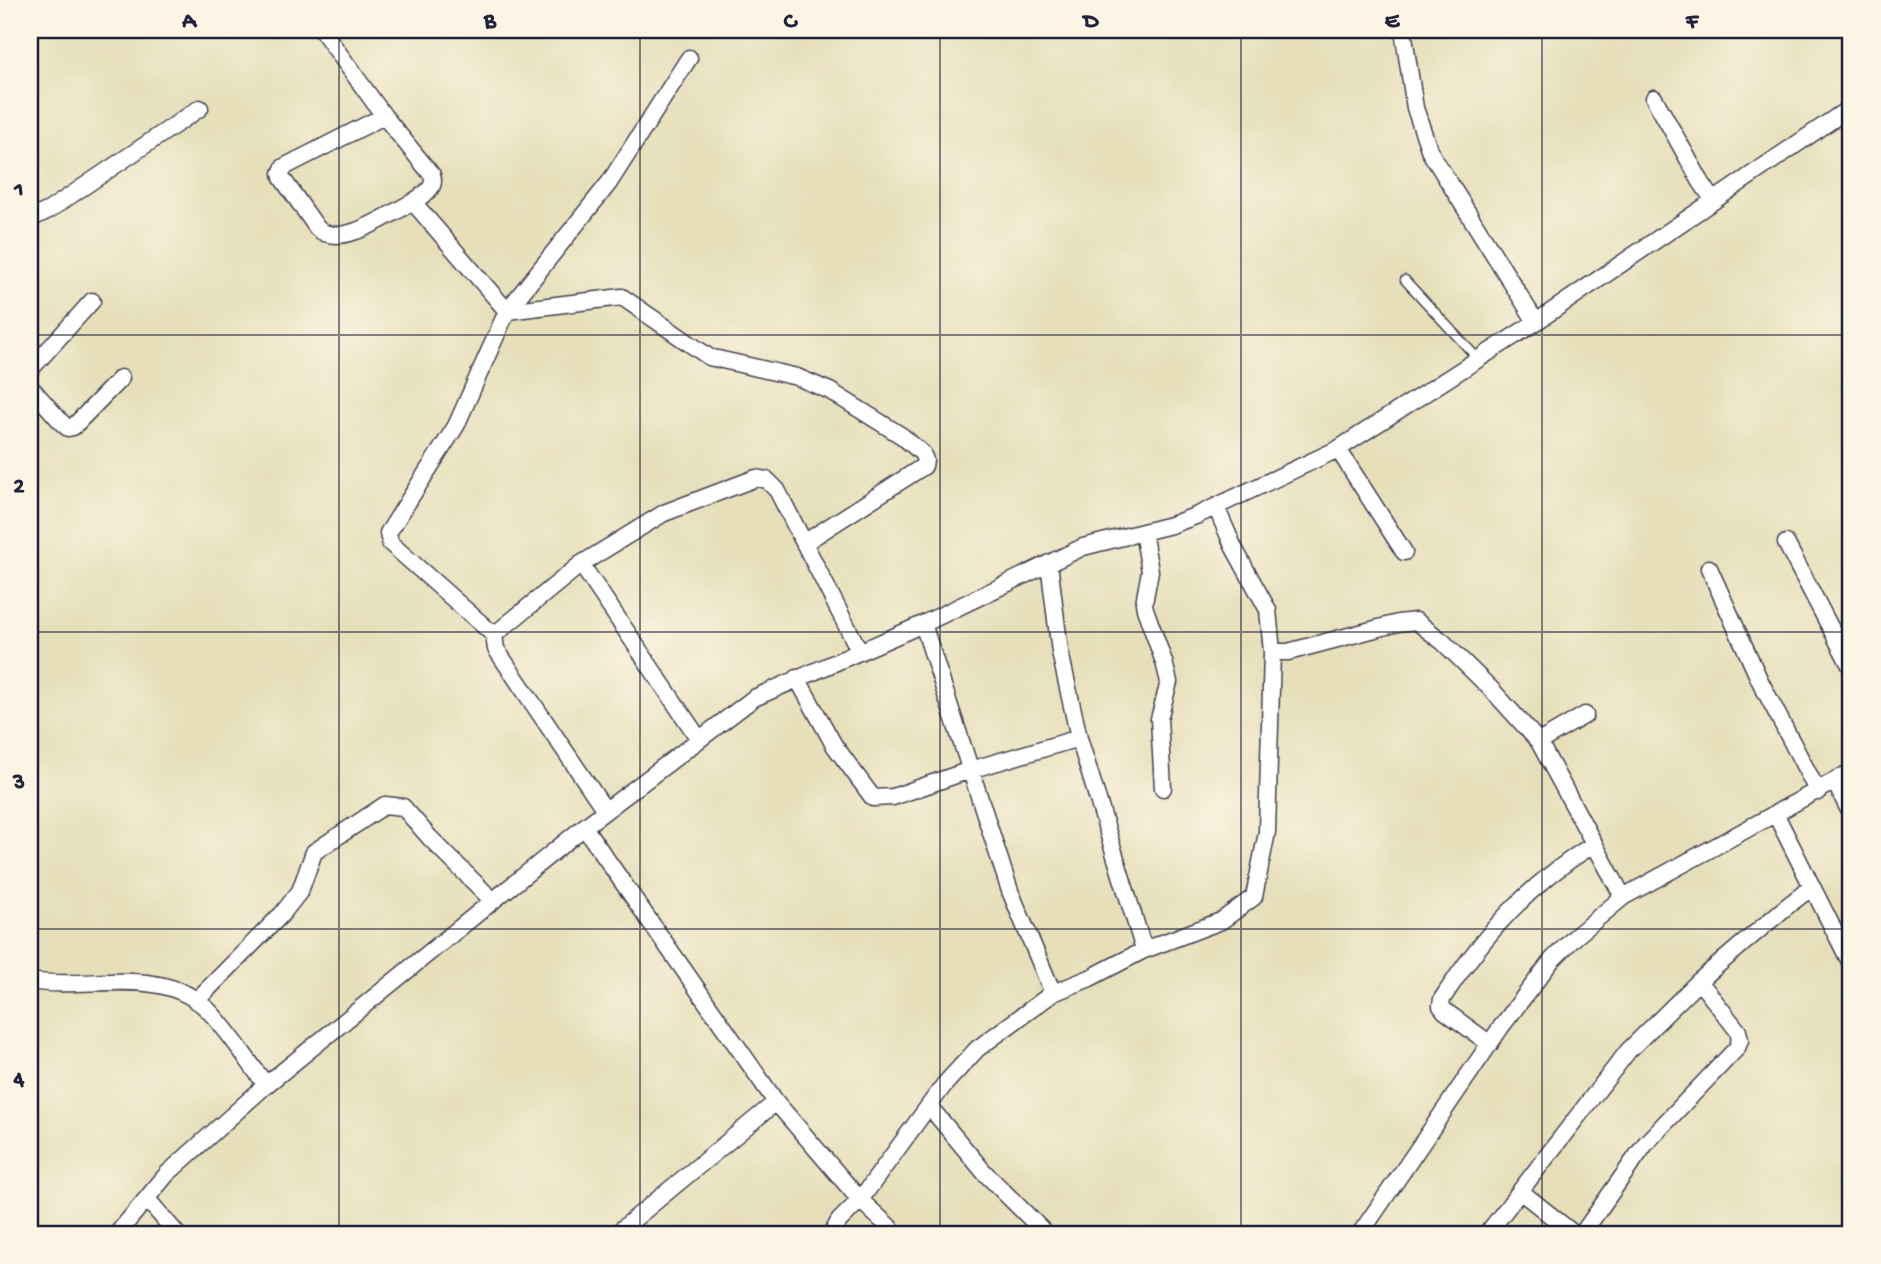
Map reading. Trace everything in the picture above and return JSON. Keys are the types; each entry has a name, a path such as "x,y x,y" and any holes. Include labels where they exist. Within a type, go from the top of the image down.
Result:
{"street":[{"path":"322,30 435,181 433,186 413,202 351,234 333,236 322,233 282,178 284,167 384,116"},
{"path":"1403,30 1415,108 1430,152 1536,322"},
{"path":"605,810 496,649 494,635 390,543 388,533 456,426 507,311 609,183 689,58"},
{"path":"1654,98 1714,201"},
{"path":"117,1234 167,1174 266,1085 583,827 754,698 923,624 1083,547 1171,525 1216,507 1338,449 1536,322 1851,107"},
{"path":"30,219 49,210 200,108"},
{"path":"413,202 507,311"},
{"path":"507,311 622,297 709,357 797,377 830,391 902,436 922,453 924,466 804,543"},
{"path":"92,301 30,382 68,428 73,427 121,378"},
{"path":"1338,449 1404,552"},
{"path":"494,635 580,564 664,513 755,478 767,480 777,490 860,652"},
{"path":"832,1234 944,1085 977,1049 1053,993 1090,978 1144,950 1221,921 1254,897 1267,832 1272,652 1268,610 1234,548 1216,507"},
{"path":"1143,532 1150,571 1145,609 1169,682 1159,719 1163,788"},
{"path":"1786,543 1851,667"},
{"path":"1049,563 1060,652 1079,738 1144,950"},
{"path":"580,564 699,739"},
{"path":"1709,568 1760,681 1818,792"},
{"path":"1272,652 1288,652 1398,623 1416,621 1443,642 1493,691 1539,742 1622,897"},
{"path":"923,624 1010,891 1053,993"},
{"path":"797,678 834,745 873,798 886,799 970,770 1079,738"},
{"path":"1539,742 1585,715"},
{"path":"1360,1234 1490,1044 1552,960 1591,922 1622,897 1851,772"},
{"path":"1835,782 1851,814"},
{"path":"196,1001 282,914 300,891 314,852 385,805 403,807 493,901"},
{"path":"1776,815 1851,964"},
{"path":"583,827 776,1102 860,1200 897,1234"},
{"path":"1490,1044 1446,1012 1441,1006 1442,999 1513,905 1551,872 1594,844"},
{"path":"1487,1234 1628,1051 1699,981 1812,887"},
{"path":"30,981 60,985 168,985 209,1012 266,1085"},
{"path":"1579,1234 1582,1234 1646,1143 1737,1048 1740,1040 1738,1031 1699,981"},
{"path":"616,1234 776,1102"},
{"path":"929,1106 984,1172 1041,1229"},
{"path":"1520,1191 1574,1234"},
{"path":"147,1199 177,1234"}],"lane":[{"path":"1405,280 1479,360"}]}
